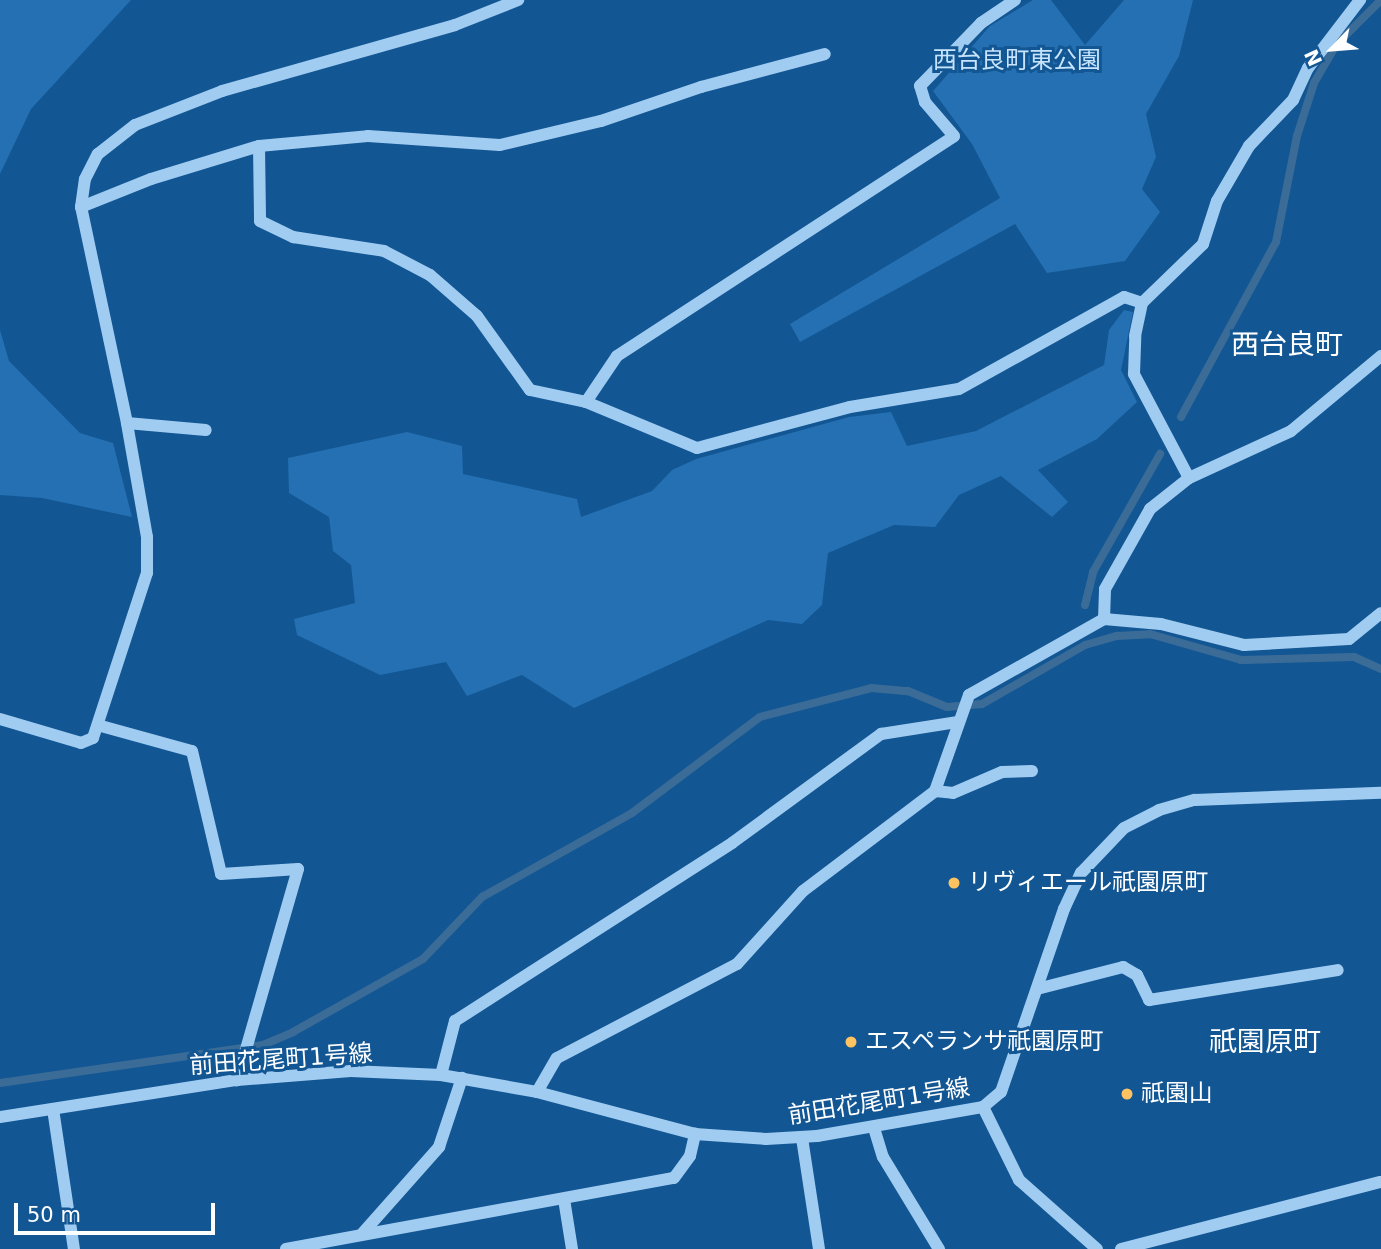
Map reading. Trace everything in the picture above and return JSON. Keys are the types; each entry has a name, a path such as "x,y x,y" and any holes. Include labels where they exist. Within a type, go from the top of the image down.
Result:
{"street":[{"path":"0,719 81,743 93,738 101,726 147,573 147,537 127,423 81,207 85,179 98,153 135,125 222,91 455,25 518,0"},
{"path":"586,402 617,356 954,136 925,102 920,86 981,23 1016,0"},
{"path":"1189,478 1134,374 1135,336 1142,303 1203,244 1217,201 1249,146 1293,100 1308,68 1360,0"},
{"path":"81,207 151,179 259,146 368,136 500,145 601,121 701,88 825,54"},
{"path":"259,146 260,221 293,237 384,251 430,275 477,316 530,390 586,402 697,448 850,407 959,389 1125,297 1142,303"},
{"path":"1104,619 1105,589 1150,509 1189,478 1291,430 1381,356"},
{"path":"127,423 206,430"},
{"path":"537,1093 556,1058 737,964 803,891 935,791 969,695 1104,619 1161,624 1244,645 1349,639 1381,613"},
{"path":"441,1075 455,1021 732,843 881,734 959,720"},
{"path":"101,726 192,751 221,874 298,869 237,1080"},
{"path":"935,791 953,793 1002,772 1032,771"},
{"name":"前田花尾町1号線","path":"0,1117 237,1080 351,1071 462,1078 537,1093 695,1134 802,1138 874,1128 982,1107 1001,1092 1082,873 1124,828 1159,810 1206,798 1381,793"},
{"path":"1037,989 1123,967 1138,975 1149,1000 1338,970"},
{"path":"361,1236 439,1147 462,1078"},
{"path":"982,1107 1019,1180 1097,1249"},
{"path":"53,1109 74,1249"},
{"path":"874,1128 883,1157 939,1249"},
{"path":"286,1249 674,1178 690,1156 695,1134"},
{"path":"802,1138 820,1249"},
{"path":"1121,1249 1381,1182"},
{"path":"564,1199 572,1249"}],"green space":[{"path":"0,0 131,0 31,109 0,174"},
{"name":"西台良町東公園","path":"1033,0 1051,0 1085,45 1124,0 1193,0 1179,56 1146,114 1156,157 1142,189 1160,212 1125,261 1047,273 1015,224 800,342 790,324 1000,198 972,144 933,91 990,26"},
{"path":"1124,310 1133,312 1121,370 1137,402 1097,439 1038,470 1068,502 1052,517 1001,476 959,495 935,527 894,525 828,553 822,605 802,624 768,620 574,708 522,675 467,696 446,662 380,675 297,635 294,619 355,603 351,565 333,551 329,517 289,493 288,458 407,432 462,446 463,474 577,499 581,517 652,491 672,470 696,459 849,417 891,412 907,446 976,431 1104,365 1109,330"},
{"path":"0,330 9,361 80,433 113,443 132,517 42,498 0,495"}],"waterway":[{"path":"1181,417 1276,242 1297,136 1314,83 1336,45 1381,0"},
{"path":"1085,605 1093,572 1160,454"},
{"path":"0,1083 263,1045 293,1032 423,959 482,897 632,813 760,717 871,688 908,691 947,707 982,704 1085,645 1117,636 1150,634 1241,660 1354,657 1381,669"}],"place":[{"name":"リヴィエール祇園原町","path":"954,883"},
{"name":"エスペランサ祇園原町","path":"851,1042"},
{"name":"祇園山","path":"1127,1094"}],"district":[{"name":"西台良町","path":"1287,345"},
{"name":"祇園原町","path":"1265,1042"}]}
